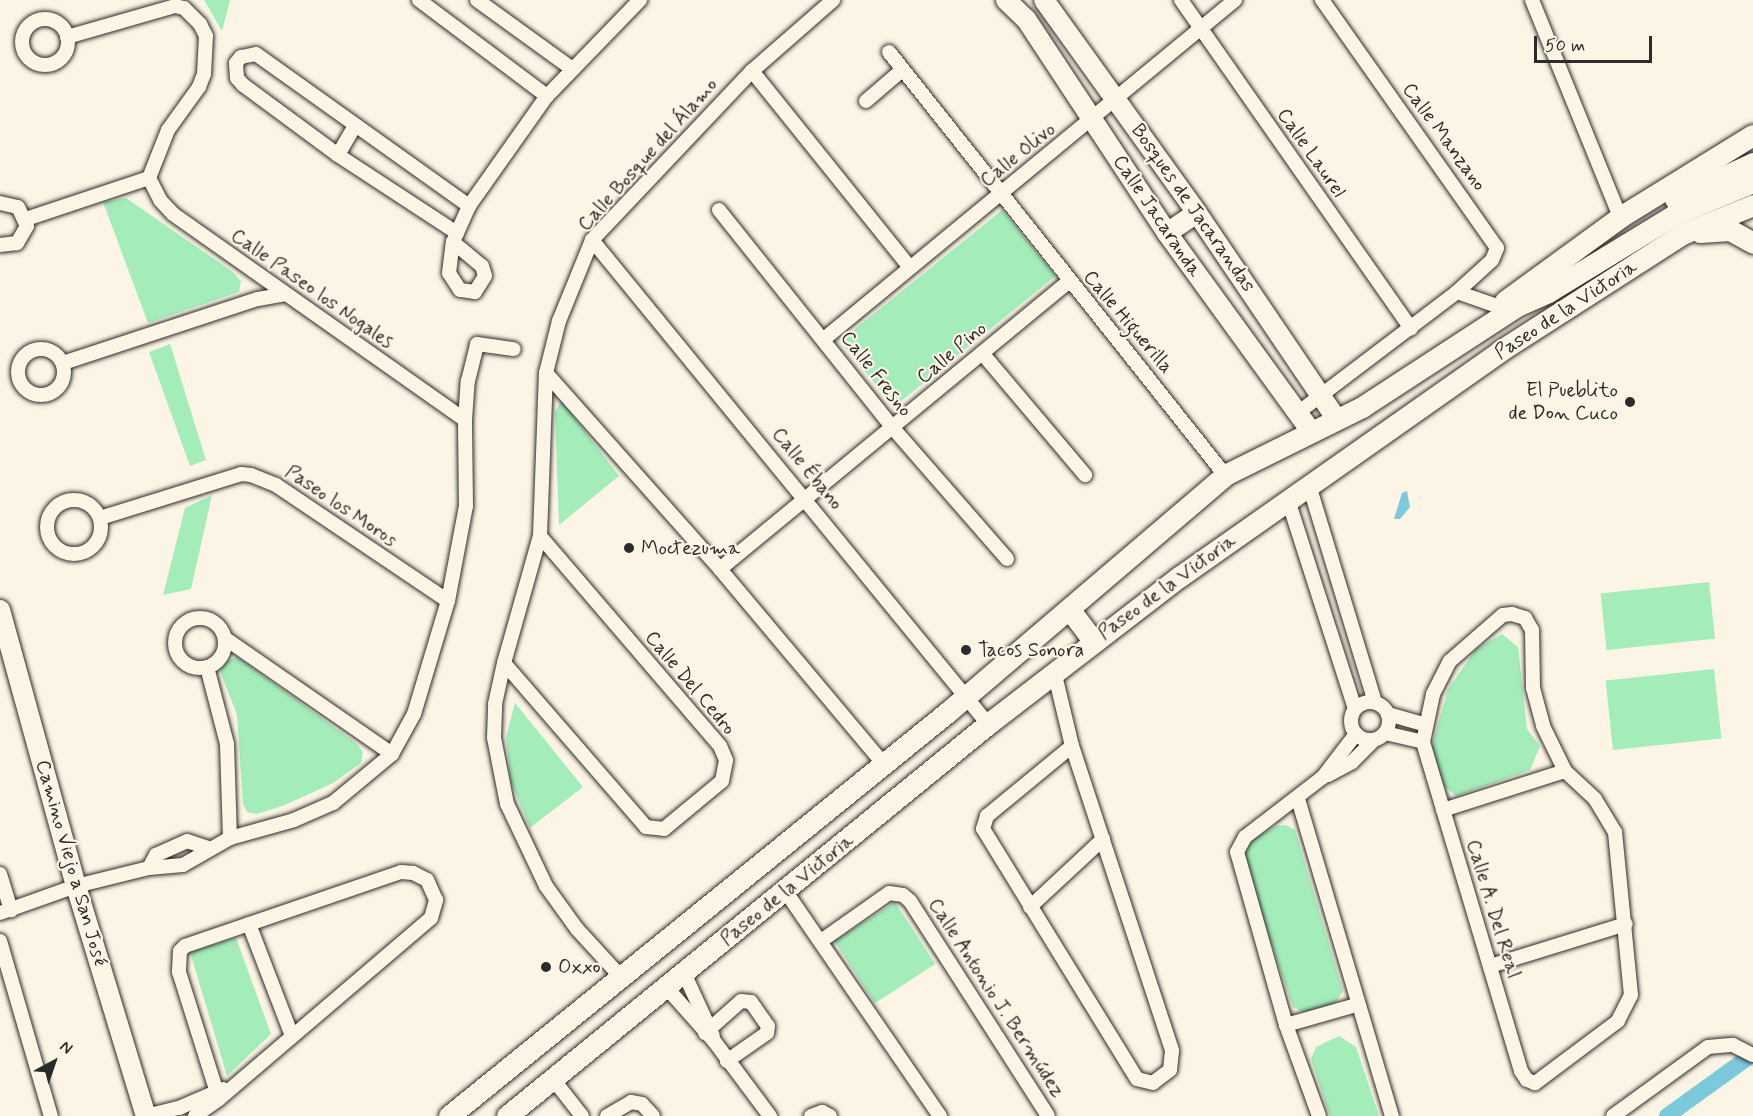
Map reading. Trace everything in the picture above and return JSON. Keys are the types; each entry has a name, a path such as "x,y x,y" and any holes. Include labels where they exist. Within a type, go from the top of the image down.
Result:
{"main road":[{"path":"1385,391 1394,374 1411,359 1497,306 1620,217 1753,135"},
{"path":"1500,351 1535,314 1548,292 1600,248 1645,217 1689,191 1753,163"},
{"path":"1548,292 1674,215 1753,182"},
{"name":"Paseo de la Victoria","path":"507,1116 1093,641 1500,351 1682,234 1753,206"},
{"path":"1682,234 1730,230 1753,243"},
{"name":"Paseo de la Victoria","path":"449,1116 1070,610 1225,475 1337,420 1517,306 1548,292"},
{"path":"1070,610 1093,641"}],"street":[{"path":"419,0 547,96"},
{"path":"477,0 572,69"},
{"path":"469,206 256,54 241,57 236,63 237,78 243,85 455,238 469,206 547,96 640,0"},
{"name":"Calle Bosque del Álamo","path":"621,977 577,929 546,886 507,804 494,738 495,704 504,663 540,536 546,373 559,321 592,240 752,70 833,0"},
{"name":"Calle Jacaranda","path":"1006,0 1026,19 1167,233 1311,431"},
{"name":"Bosques de Jacarandas","path":"1044,0 1197,213 1337,420"},
{"name":"Calle Laurel","path":"1181,0 1411,328"},
{"name":"Calle Olivo","path":"824,339 909,266 1092,120 1199,26 1235,0"},
{"name":"Calle Manzano","path":"1299,412 1457,292 1492,260 1497,244 1322,0"},
{"path":"1532,0 1620,217"},
{"path":"26,219 149,178 168,130 199,87 204,74 206,36 201,24 184,8 175,6 67,37"},
{"name":"Calle Higuerilla","path":"889,52 1225,475"},
{"path":"752,70 909,266"},
{"path":"866,101 903,70"},
{"path":"338,154 355,126"},
{"name":"Calle Paseo los Nogales","path":"149,178 160,201 173,214 465,420"},
{"path":"0,203 18,207 26,219 22,238 10,246 0,245"},
{"name":"Calle Fresno","path":"719,210 892,427 1007,559"},
{"path":"1167,233 1197,213"},
{"name":"Calle Ébano","path":"592,240 806,497 964,697 988,724"},
{"name":"Calle Pino","path":"720,569 1069,281"},
{"path":"1457,292 1497,306"},
{"path":"63,363 258,299 286,294"},
{"path":"0,874 5,911 76,886 149,868 183,865 208,848 230,838 294,820 333,803 392,754 414,714 448,601 466,506 465,420 468,381 477,344 514,349"},
{"path":"982,352 1085,475"},
{"path":"546,373 720,569 883,763"},
{"name":"Paseo los Moros","path":"100,519 241,474 251,475 276,485 448,601"},
{"path":"1309,485 1375,702 1388,714 1426,725"},
{"path":"1288,500 1355,709 1351,722 1356,734"},
{"path":"81,501 100,519 100,536 89,550 71,554 50,539 48,521 64,502 81,501"},
{"name":"Calle Del Cedro","path":"504,663 637,820 646,827 664,829 722,781 726,760 720,746 540,536"},
{"name":"Camino Viejo a San José","path":"0,610 76,886 146,1116"},
{"path":"1356,734 1423,742 1433,694 1450,661 1503,615 1518,615 1532,630 1533,688 1537,710 1566,771 1595,799 1615,832 1626,924 1490,966"},
{"path":"226,639 224,653 207,667 190,666 177,654 179,628 201,617 217,624 226,639 392,754"},
{"path":"207,667 227,744 230,838"},
{"path":"1054,671 1072,746 1173,1051 1170,1070 1153,1083 1137,1079 985,836 984,822 987,816 1072,746"},
{"path":"1355,709 1375,702"},
{"path":"1323,777 1352,762 1380,736 1388,714"},
{"path":"1319,1116 1287,1025 1237,852 1245,837 1298,799 1323,777 1356,734"},
{"name":"Calle A. Del Real","path":"1423,742 1521,1071 1531,1082 1541,1082 1626,1012 1631,995 1626,924"},
{"path":"1443,810 1566,771"},
{"path":"1298,799 1356,1005 1392,1116"},
{"path":"1030,907 1103,839"},
{"path":"149,868 156,855 187,841 208,848"},
{"path":"195,1116 431,918 435,909 434,891 421,876 401,872 249,924 191,941 180,951 179,972 222,1092"},
{"path":"786,892 940,1116"},
{"name":"Calle Antonio J. Bermúdez","path":"821,941 889,893 903,895 1048,1116"},
{"path":"249,924 292,1036"},
{"path":"0,941 51,1116"},
{"path":"684,973 710,1034 727,1061 770,1116"},
{"path":"666,987 710,1034"},
{"path":"710,1034 744,1000 752,1002 768,1026 765,1036 727,1061"},
{"path":"1287,1025 1356,1005"},
{"path":"1613,1116 1696,1053 1722,1044 1740,1047 1753,1055"},
{"path":"553,1079 582,1116"},
{"path":"146,1116 179,1108 222,1092"},
{"path":"608,1116 631,1102 642,1104 653,1116"},
{"path":"811,1116 822,1112 830,1116"}],"green space":[{"path":"204,0 230,0 222,31"},
{"path":"126,198 233,272 241,281 239,292 148,323 103,202"},
{"path":"1002,210 1055,276 894,407 840,341"},
{"path":"170,344 206,460 190,466 149,352"},
{"path":"561,400 619,476 559,525 555,413"},
{"path":"212,495 191,589 163,595 185,508"},
{"path":"1709,582 1715,639 1607,650 1601,593"},
{"path":"1502,634 1518,647 1527,729 1540,746 1530,770 1456,796 1442,784 1432,746 1448,689 1476,649"},
{"path":"237,657 356,743 363,752 361,763 333,783 285,805 257,814 247,812 243,804 237,715 220,671 226,661"},
{"path":"1714,669 1721,739 1613,750 1606,680"},
{"path":"515,703 583,787 530,828 511,782 506,737"},
{"path":"1286,825 1295,830 1343,991 1336,1002 1319,1014 1308,1014 1293,1007 1241,854 1254,839 1276,826"},
{"path":"895,902 935,964 875,1003 835,941"},
{"path":"236,938 271,1034 227,1076 190,952"},
{"path":"1339,1036 1356,1047 1379,1116 1330,1116 1311,1059 1316,1047"}],"water":[{"path":"1407,491 1410,507 1400,519 1394,519 1402,493"}],"waterway":[{"path":"1667,1116 1753,1054"}],"place":[{"name":"El Pueblito de Don Cuco","path":"1630,402"},
{"name":"Moctezuma","path":"629,548"},
{"name":"Tacos Sonora","path":"966,650"},
{"name":"Oxxo","path":"546,967"}]}
